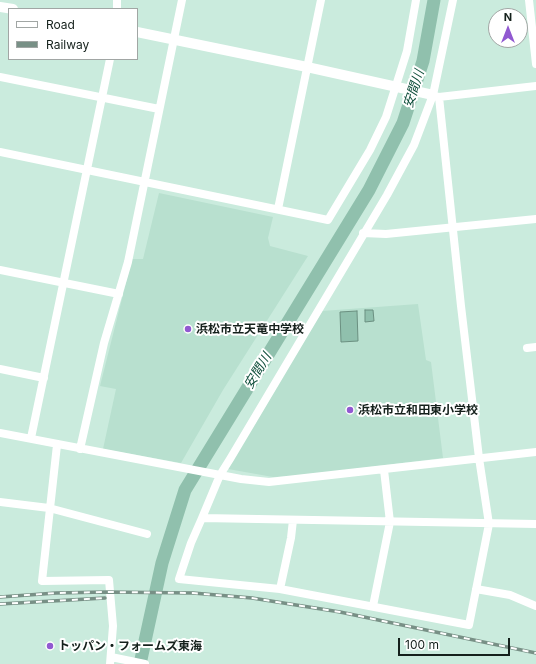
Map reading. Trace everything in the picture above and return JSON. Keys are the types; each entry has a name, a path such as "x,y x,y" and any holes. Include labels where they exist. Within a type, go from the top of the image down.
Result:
{"street":[{"path":"80,449 104,343 120,294 182,0"},
{"path":"278,209 321,0"},
{"path":"0,152 328,220 370,150 386,117 407,51 416,0"},
{"path":"435,96 454,226 461,306 480,458 490,524 469,625 280,589 179,579 191,543 219,475 387,195 414,145 435,96 453,0"},
{"path":"529,0 536,64"},
{"path":"138,32 396,86 435,96 536,86"},
{"path":"31,438 110,60"},
{"path":"0,76 159,109"},
{"path":"363,233 386,234 536,219"},
{"path":"0,270 120,294"},
{"path":"527,348 536,347"},
{"path":"0,369 44,378"},
{"path":"0,433 219,475 269,482 536,452"},
{"path":"57,445 42,581 109,580 113,626 111,661 125,660 146,664"},
{"path":"373,606 390,522 384,470"},
{"path":"0,502 49,508 147,534"},
{"path":"202,518 536,524"},
{"path":"280,589 293,520"},
{"path":"476,589 510,595 536,606"}],"shaded area":[{"name":"浜松市立天竜中学校","path":"159,193 273,217 268,238 270,246 308,256 223,390 181,463 103,449 116,389 100,386 132,259 143,259"},
{"name":"浜松市立和田東小学校","path":"418,304 426,360 431,362 443,458 297,476 273,477 228,469 322,311"},
{"path":"365,310 373,310 374,321 365,322"},
{"path":"357,311 358,341 341,342 340,312"}],"waterway":[{"name":"安間川","path":"140,664 162,563 185,490 369,190 403,123 423,61 434,0"}],"railway":[{"path":"0,597 56,593 106,592 193,593 252,598 340,612 536,653"},
{"path":"0,604 105,598"}],"place":[{"name":"浜松市立天竜中学校","path":"188,329"},
{"name":"浜松市立和田東小学校","path":"350,410"},
{"name":"トッパン・フォームズ東海","path":"50,646"}]}
